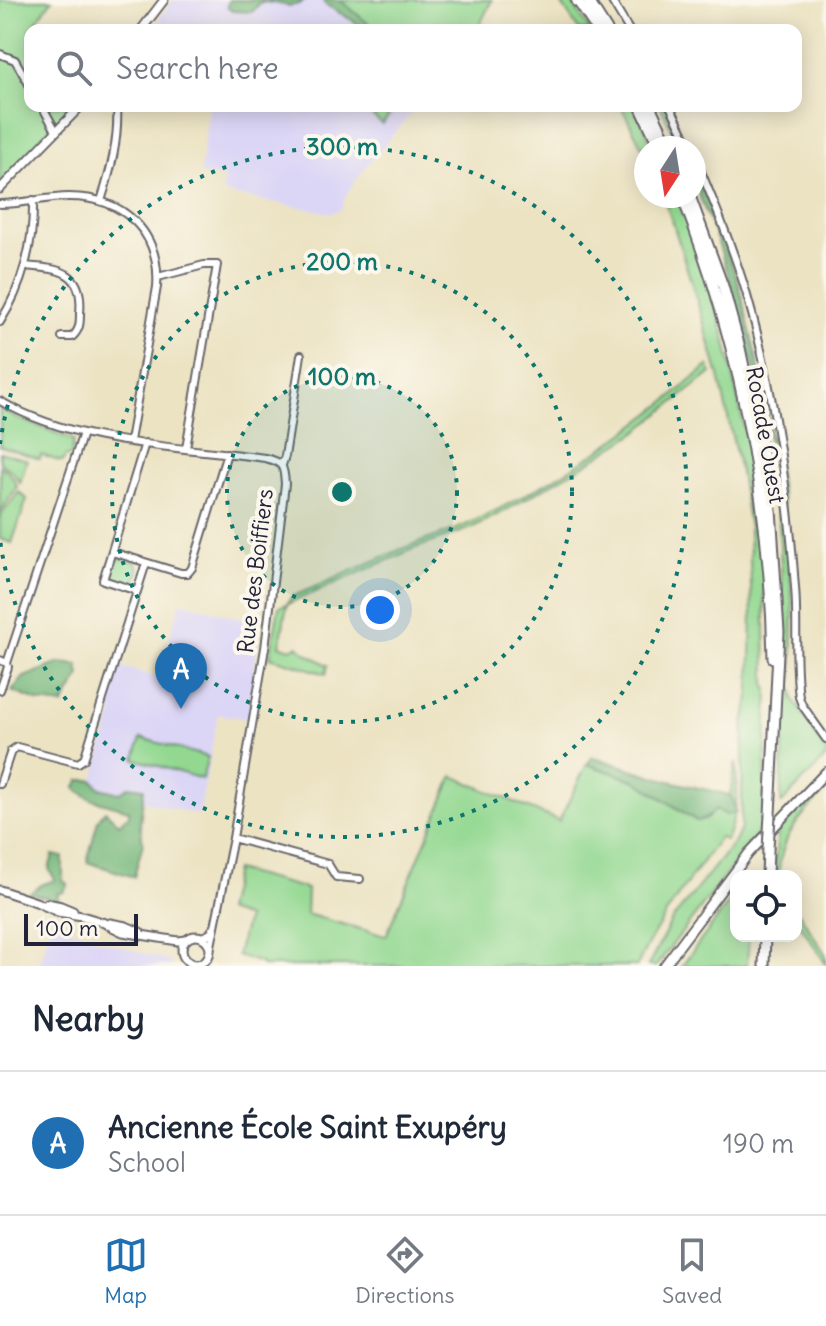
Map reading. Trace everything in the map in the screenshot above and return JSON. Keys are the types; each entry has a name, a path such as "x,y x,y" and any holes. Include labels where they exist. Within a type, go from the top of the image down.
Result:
{"main road":[{"path":"580,0 594,24"},
{"path":"580,0 602,24"},
{"path":"643,112 654,136"},
{"path":"653,112 664,136"},
{"name":"Rocade Ouest","path":"686,208 714,285 740,381 762,508 776,689"},
{"name":"Rocade Ouest","path":"694,208 723,286 740,348 771,509 778,591 779,661 767,870"},
{"path":"664,966 749,853 826,772"},
{"path":"764,966 765,942"}],"street":[{"path":"146,24 164,0"},
{"path":"611,0 625,24"},
{"path":"0,54 15,60 24,76"},
{"path":"45,112 56,131"},
{"path":"0,189 75,112"},
{"path":"101,201 113,157 117,112"},
{"path":"673,112 685,136"},
{"path":"706,184 740,273 767,376 778,437 794,577 799,697 826,739"},
{"path":"0,204 69,197 101,201 120,209 140,227 152,248 158,277 130,441"},
{"path":"0,322 25,266 33,200"},
{"path":"158,277 204,265 217,265 186,448"},
{"path":"25,266 60,271 78,284 81,294 79,329 72,337 62,337"},
{"path":"282,465 301,355"},
{"name":"Rue des Boiffiers","path":"0,401 29,416 83,433 265,458 278,461 284,468 285,484 265,648 233,838 210,951"},
{"path":"0,690 8,667 3,661 83,433"},
{"path":"137,591 103,580 145,443"},
{"path":"112,552 181,573 191,571 227,453"},
{"path":"0,784 3,764 17,747 78,763 84,759 146,563"},
{"path":"233,838 328,864 336,877 360,879"},
{"path":"0,890 36,902 61,906 123,932 178,941 196,935 203,937 209,943 210,951 203,964 190,964 184,957 182,945 186,940"},
{"path":"203,937 213,930 217,922"},
{"path":"150,937 182,952"}],"shaded area":[{"path":"173,0 338,0 367,24 155,24"},
{"path":"208,112 413,112 367,165 347,193 341,210 331,213 227,194 222,192 224,178 200,174"},
{"path":"181,601 259,624 249,719 218,714 199,815 124,796 90,792 114,710 109,708 120,666 157,677"},
{"path":"51,924 171,961 170,966 39,966"}],"green space":[{"path":"0,0 52,0 34,24 24,24 24,112 69,112 0,188"},
{"path":"229,0 305,0 289,6 261,2 252,12 232,11 227,7"},
{"path":"324,0 340,0 369,24 358,24 325,4"},
{"path":"340,0 492,0 480,24 369,24"},
{"path":"559,0 570,0 586,24 575,24"},
{"path":"368,112 392,112 382,124"},
{"path":"624,112 638,112 649,136 636,136"},
{"path":"663,112 670,112 681,136 675,136"},
{"path":"706,197 738,281 768,406 771,440 741,319 704,208"},
{"path":"667,208 681,208 705,271 725,337 754,475 764,568 768,691 763,827 656,966 648,966 672,920 736,840 741,829 744,724 750,692 752,617 749,527 740,472 719,376"},
{"path":"709,365 711,373 635,433 501,513 287,604 291,597 406,547 466,525 531,492 624,433"},
{"path":"0,409 74,440 71,456 66,456 62,462 41,455 40,459 0,446"},
{"path":"768,437 772,437 775,446 786,527 793,609 794,700 826,750 826,757 782,803 785,713 783,602 779,527"},
{"path":"0,452 27,460 20,483 13,472 0,463"},
{"path":"0,466 11,475 17,487 0,512"},
{"path":"19,492 27,499 12,543 0,539 0,516"},
{"path":"123,558 137,563 139,571 135,582 120,582 109,573 111,564"},
{"path":"287,604 280,645 290,649 298,646 328,665 326,674 270,657 279,607"},
{"path":"60,663 78,665 80,676 63,705 39,702 12,691 24,677"},
{"path":"141,738 208,757 202,779 135,759"},
{"path":"593,757 669,781 730,795 736,813 726,815 716,809 707,818 697,821 636,781 587,764"},
{"path":"736,762 736,802 726,841 720,837 697,868 637,966 261,966 261,963 237,955 247,918 226,911 235,870 307,889 306,914 386,936 453,776 559,821 587,764 636,781 696,821 707,818 716,808 733,800 730,795"},
{"path":"80,780 93,780 100,788 119,793 130,786 144,788 140,824 143,843 134,877 87,862 98,820 105,811 119,824 129,815 129,810 91,799 75,788"},
{"path":"826,782 826,790 793,828 783,849 779,870 775,870 778,831"},
{"path":"53,855 63,857 63,881 68,884 64,892 57,894 59,901 30,893 55,880 49,869"},
{"path":"730,901 730,942 749,942 747,966 682,966"},
{"path":"802,918 826,955 826,964 802,927"}],"place":[{"name":"Ancienne École Saint Exupéry","path":"181,709"}]}
